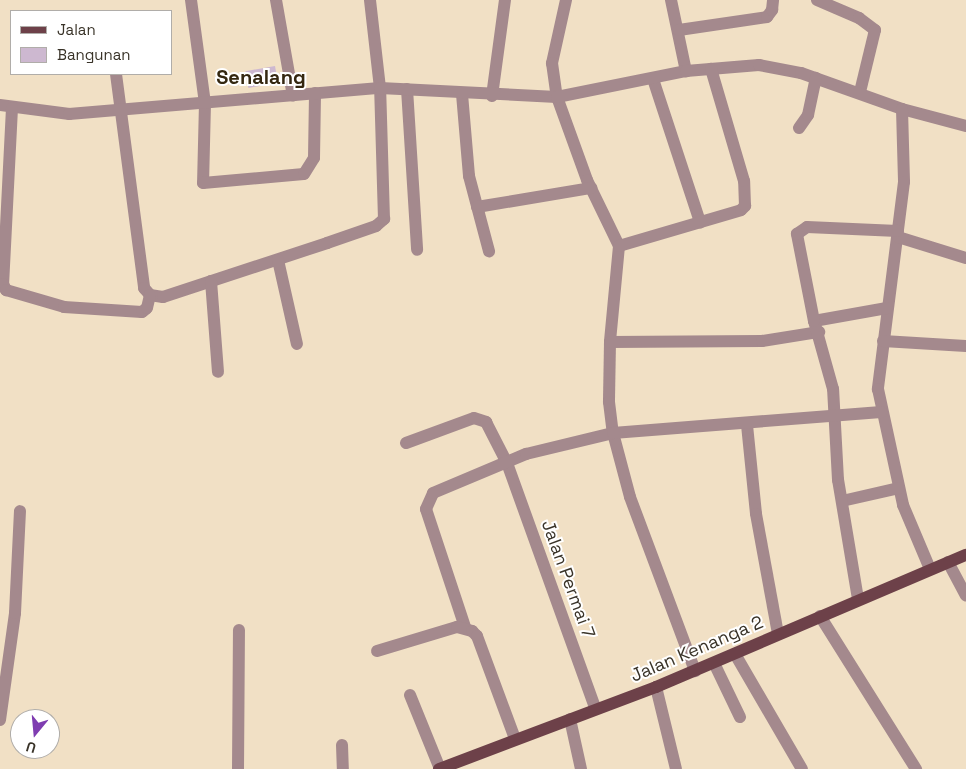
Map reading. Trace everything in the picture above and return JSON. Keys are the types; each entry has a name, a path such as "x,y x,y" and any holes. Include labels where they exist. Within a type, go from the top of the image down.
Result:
{"main road":[{"name":"Jalan Kenanga 2","path":"440,769 596,708 656,687 858,599 966,556"}],"street":[{"path":"191,0 205,103 201,178 206,184 304,174 314,158 315,93"},
{"path":"276,0 292,96"},
{"path":"116,75 144,288 150,295 164,297 376,226 384,220 380,88 370,0"},
{"path":"492,96 504,0"},
{"path":"566,0 552,63 557,97 591,188 619,246 610,342 609,402 613,433 630,497 695,671"},
{"path":"672,0 686,71"},
{"path":"679,30 767,17 772,10 773,0"},
{"path":"817,0 860,18 875,30 860,92"},
{"path":"150,295 147,308 142,312 64,307 6,290 3,284 6,107 69,114 380,88 492,96 557,97 686,71 775,66 860,92 902,109 966,126"},
{"path":"619,246 741,210 748,200 711,69"},
{"path":"799,128 808,115 816,78"},
{"path":"653,79 700,222"},
{"path":"407,89 417,250"},
{"path":"462,94 468,169 489,251"},
{"path":"902,109 904,182 879,372 881,412 899,488 914,537 930,569"},
{"path":"477,208 591,188"},
{"path":"858,599 842,501 832,380 816,326 798,243 799,230 807,227 898,234 966,258"},
{"path":"278,260 297,344"},
{"path":"211,282 218,372"},
{"path":"610,342 762,341 887,308"},
{"path":"883,341 966,346"},
{"path":"515,739 477,636 466,627 426,509 433,493 552,446 613,433 881,412"},
{"name":"Jalan Permai 7","path":"406,443 474,418 486,422 507,463 596,708"},
{"path":"747,424 756,514 778,634"},
{"path":"842,501 899,488"},
{"path":"0,720 14,613 20,511"},
{"path":"948,562 966,596"},
{"path":"820,616 916,769"},
{"path":"377,651 457,627 466,627"},
{"path":"238,769 239,630"},
{"path":"735,654 802,769"},
{"path":"714,663 740,717"},
{"path":"656,687 676,769"},
{"path":"410,695 440,769"},
{"path":"570,719 581,769"},
{"path":"342,745 343,769"}],"building":[{"path":"275,66 278,83 248,88 245,71"}],"district":[{"name":"Senalang","path":"261,77"}]}
